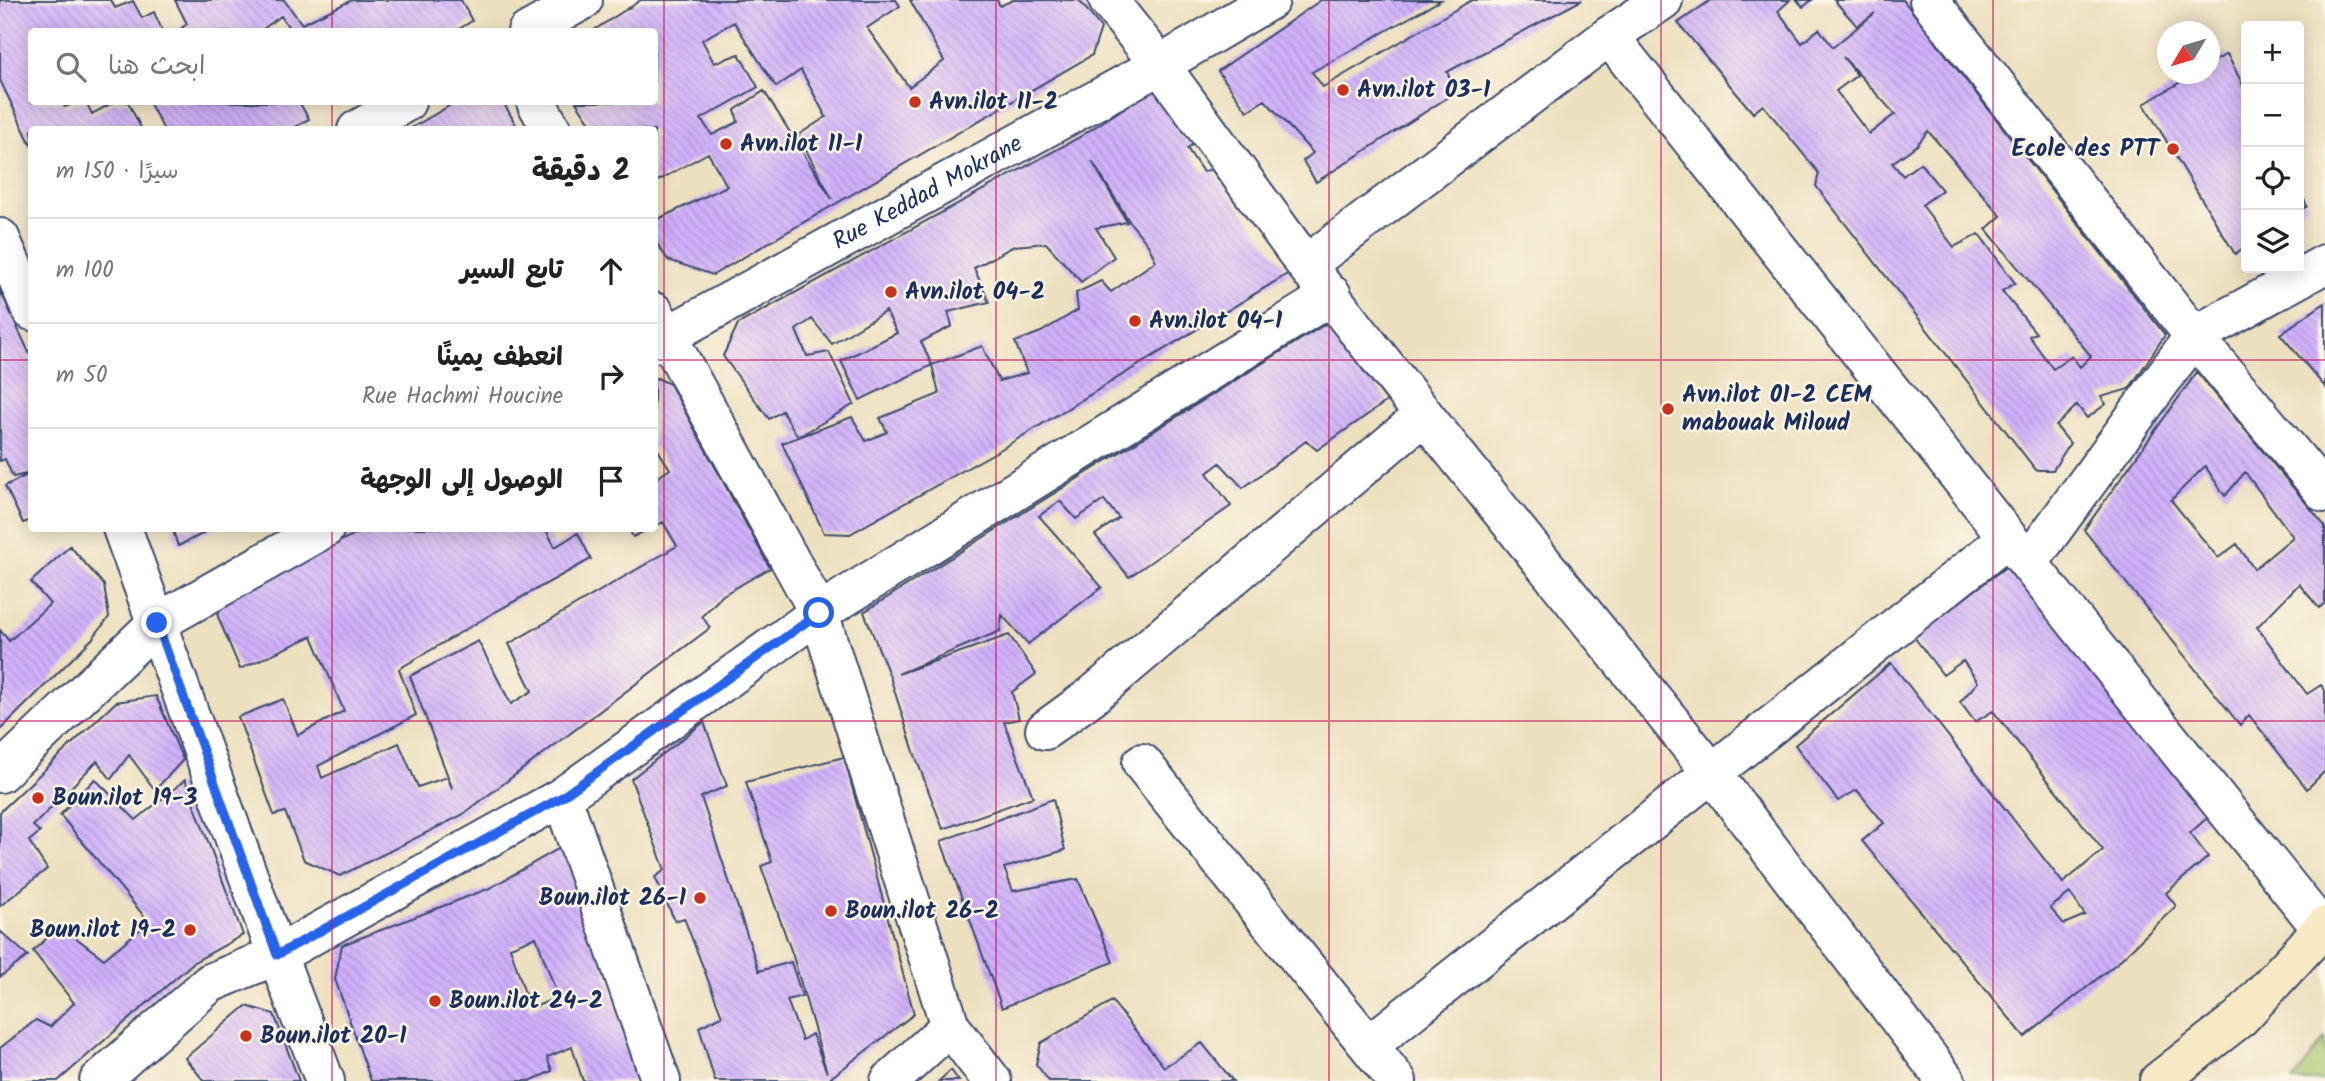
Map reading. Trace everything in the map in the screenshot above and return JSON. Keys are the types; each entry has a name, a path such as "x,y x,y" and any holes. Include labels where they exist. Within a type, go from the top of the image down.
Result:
{"main road":[{"path":"2159,1081 2240,1018 2324,928"}],"street":[{"path":"534,28 583,0"},
{"path":"1108,0 1160,65 1307,265 1712,773 1946,1081"},
{"name":"Rue Keddad Mokrane","path":"659,330 1160,65 1270,0"},
{"path":"1307,265 1609,36 1663,0"},
{"path":"1929,0 2194,336 2325,493"},
{"path":"1609,36 2018,550 2324,928"},
{"path":"364,126 401,105"},
{"path":"538,105 550,126"},
{"path":"0,238 28,302"},
{"path":"1369,1045 1712,773 2018,550 2194,336 2325,264"},
{"path":"99,1081 210,983 277,955 562,797 819,613 1332,295"},
{"path":"659,330 819,613 950,1026 992,1081"},
{"path":"1045,730 1093,695 1424,415"},
{"path":"123,532 325,1081"},
{"path":"0,773 157,623 318,532"},
{"path":"1142,763 1397,1081"},
{"path":"562,797 661,1081"},
{"path":"890,1081 950,1026"}],"green space":[{"path":"2325,1038 2325,1081 2293,1081"}],"building":[{"path":"0,0 111,0 115,8 133,1 142,18 154,12 161,28 28,28 28,105 88,105 92,114 108,105 130,105 140,126 28,126 28,139 0,80"},
{"path":"175,0 284,0 302,24 352,0 461,0 472,21 461,28 289,28 281,16 264,28 182,28 187,24"},
{"path":"641,0 896,0 900,6 867,28 909,87 944,61 910,0 997,0 1000,6 1013,0 1079,0 1101,28 1092,55 713,275 668,260 658,245 658,219 727,186 708,153 658,181 658,126 592,126 578,105 658,105 658,28 597,28","holes":["734,22 776,87 801,70 826,117 798,135 832,199 764,91 735,110 738,122 712,135 701,119 758,87 739,54 714,63 702,40"]},
{"name":"Avn.ilot 03-1","path":"1321,0 1441,0 1312,72 1323,87 1472,0 1582,0 1447,72 1456,92 1316,182 1303,161 1313,153 1265,100 1247,111 1218,71"},
{"path":"1711,0 1790,0 1778,11 1802,43 1819,29 1833,47 1875,13 1857,26 1834,0 1903,0 2165,335 2129,389 2101,397 2106,404 2087,418 2077,405 2056,426 2070,443 2053,470 2036,470 1816,186 1819,173 1763,105 1753,113 1678,23","holes":["1843,57 1895,114 1869,134 1836,91 1857,75","1928,131 2001,216 1986,229 2091,356 2080,367 2072,356 2053,369 2029,336 2036,333 2002,291 2015,283 1979,234 1954,247 1922,205 1942,190 1920,163 1903,176 1892,163 1917,145"]},
{"path":"1797,0 1812,0 1803,7"},
{"path":"2227,54 2241,81 2241,250 2235,254 2144,104 2177,84 2220,84 2220,58"},
{"path":"1155,88 1197,142 1187,148 1203,172 1211,169 1289,273 1003,448 850,534 824,533 782,443 852,417 866,441 887,432 880,418 939,394 932,365 860,400 841,361 897,333 886,311 832,344 812,319 796,330 807,356 829,352 854,404 798,437 782,411 769,419 723,356 738,324 1078,138","holes":["1092,161 1156,261 1111,292 1101,281 1076,293 1078,310 1041,332 1015,342 1027,373 999,381 982,346 932,365 921,342 952,326 948,312 989,302 974,268 1014,246 1046,243 1081,282 1114,257 1096,228 1127,222"]},
{"path":"151,105 301,105 309,119 297,126 162,126"},
{"path":"451,105 505,105 517,126 415,126"},
{"path":"0,290 28,350 28,474 13,477 5,459 0,461"},
{"path":"2325,303 2325,387 2280,334"},
{"path":"1327,323 1387,401 1317,450 1306,441 1243,488 1220,463 1207,473 1231,506 1129,577 1095,535 1119,518 1104,500 1076,519 1060,501 1039,516 1102,587 1028,644 1002,615 1000,631 898,674 1009,635 1036,674 1012,692 1019,719 1004,722 1033,797 943,829 916,758 890,677 864,612"},
{"path":"2197,372 2325,526 2325,603 2319,608 2299,584 2257,627 2307,694 2321,685 2325,690 2325,771 2307,789 2249,715 2240,725 2084,530","holes":["2205,466 2225,496 2245,472 2293,537 2254,569 2237,544 2218,558 2171,500"]},
{"path":"658,378 670,384 770,568 723,595 702,616 710,628 462,815 340,876 304,860 285,812 274,815 238,717 283,699 298,735 344,711 312,636 240,669 218,617 222,599 359,532 547,532 555,547 578,533 591,559 399,669 416,715 318,766 322,778 399,743 418,787 447,777 453,790 410,676 478,641 511,704 532,691 509,644 677,546 663,522 658,525 658,477 670,469 658,450"},
{"path":"28,474 28,521 23,523 5,486"},
{"path":"173,532 206,532 178,546"},
{"path":"630,532 643,532 633,537"},
{"path":"70,546 104,585 109,617 92,639 0,730 0,630 9,641 50,604 31,582"},
{"path":"2008,565 2213,813 2190,833 2208,857 2166,893 2176,906 2117,963 2025,1037 1862,841 1884,823 1857,790 1838,801 1795,745 1891,663 2063,883 2103,850 1993,711 1975,722 1960,702 1978,682 1963,661 1943,675 1914,637","holes":["2070,893 2085,915 2064,924 2050,908"]},
{"name":"Boun.ilot 19-3","path":"156,696 183,760 155,790 129,755 111,779 97,761 33,826 40,832 29,841 47,869 0,906 0,812 116,702"},
{"path":"704,722 727,786 701,797 759,971 791,962 802,996 787,1000 802,1040 812,1034 827,1073 793,956 761,866 772,862 746,782 844,757 914,1014 829,1079 830,1081 715,1081 699,1027 722,1016 684,918 675,921 655,877 665,870 631,779"},
{"name":"Boun.ilot 19-2","path":"95,779 136,820 185,780 243,935 194,962 58,1081 0,1081 0,1048 36,1020 50,1027 74,1003 33,951 60,926 104,959 149,922 60,815"},
{"path":"1053,799 1065,850 1004,868 1013,891 1078,879 1113,962 1002,1008 941,841"},
{"name":"Boun.ilot 24-2","path":"565,845 641,1081 583,1081 572,1047 547,1057 552,1071 530,1081 371,1081 335,979 342,945 490,888","holes":["536,937 558,997 530,1009 510,947"]},
{"path":"0,931 28,956 0,977"},
{"path":"1112,1001 1164,1067 1202,1043 1233,1081 1049,1081 1036,1064 1041,1043"},
{"name":"Boun.ilot 20-1","path":"246,1006 274,1014 299,1081 204,1081 185,1058"},
{"path":"951,1070 959,1081 939,1081"}],"place":[{"name":"Avn.ilot 03-1","path":"1343,90"},
{"name":"Avn.ilot 11-2","path":"915,102"},
{"name":"Avn.ilot 11-1","path":"726,144"},
{"name":"Ecole des PTT","path":"2173,149"},
{"name":"Avn.ilot 04-2","path":"891,292"},
{"name":"Avn.ilot 04-1","path":"1135,321"},
{"name":"Avn.ilot 01-2 CEM mabouak Miloud","path":"1668,409"},
{"name":"Boun.ilot 19-3","path":"38,798"},
{"name":"Boun.ilot 26-1","path":"700,898"},
{"name":"Boun.ilot 26-2","path":"831,911"},
{"name":"Boun.ilot 19-2","path":"190,930"},
{"name":"Boun.ilot 24-2","path":"435,1001"},
{"name":"Boun.ilot 20-1","path":"246,1036"}],"route":[{"path":"157,623 277,955 562,797 819,613"}]}
